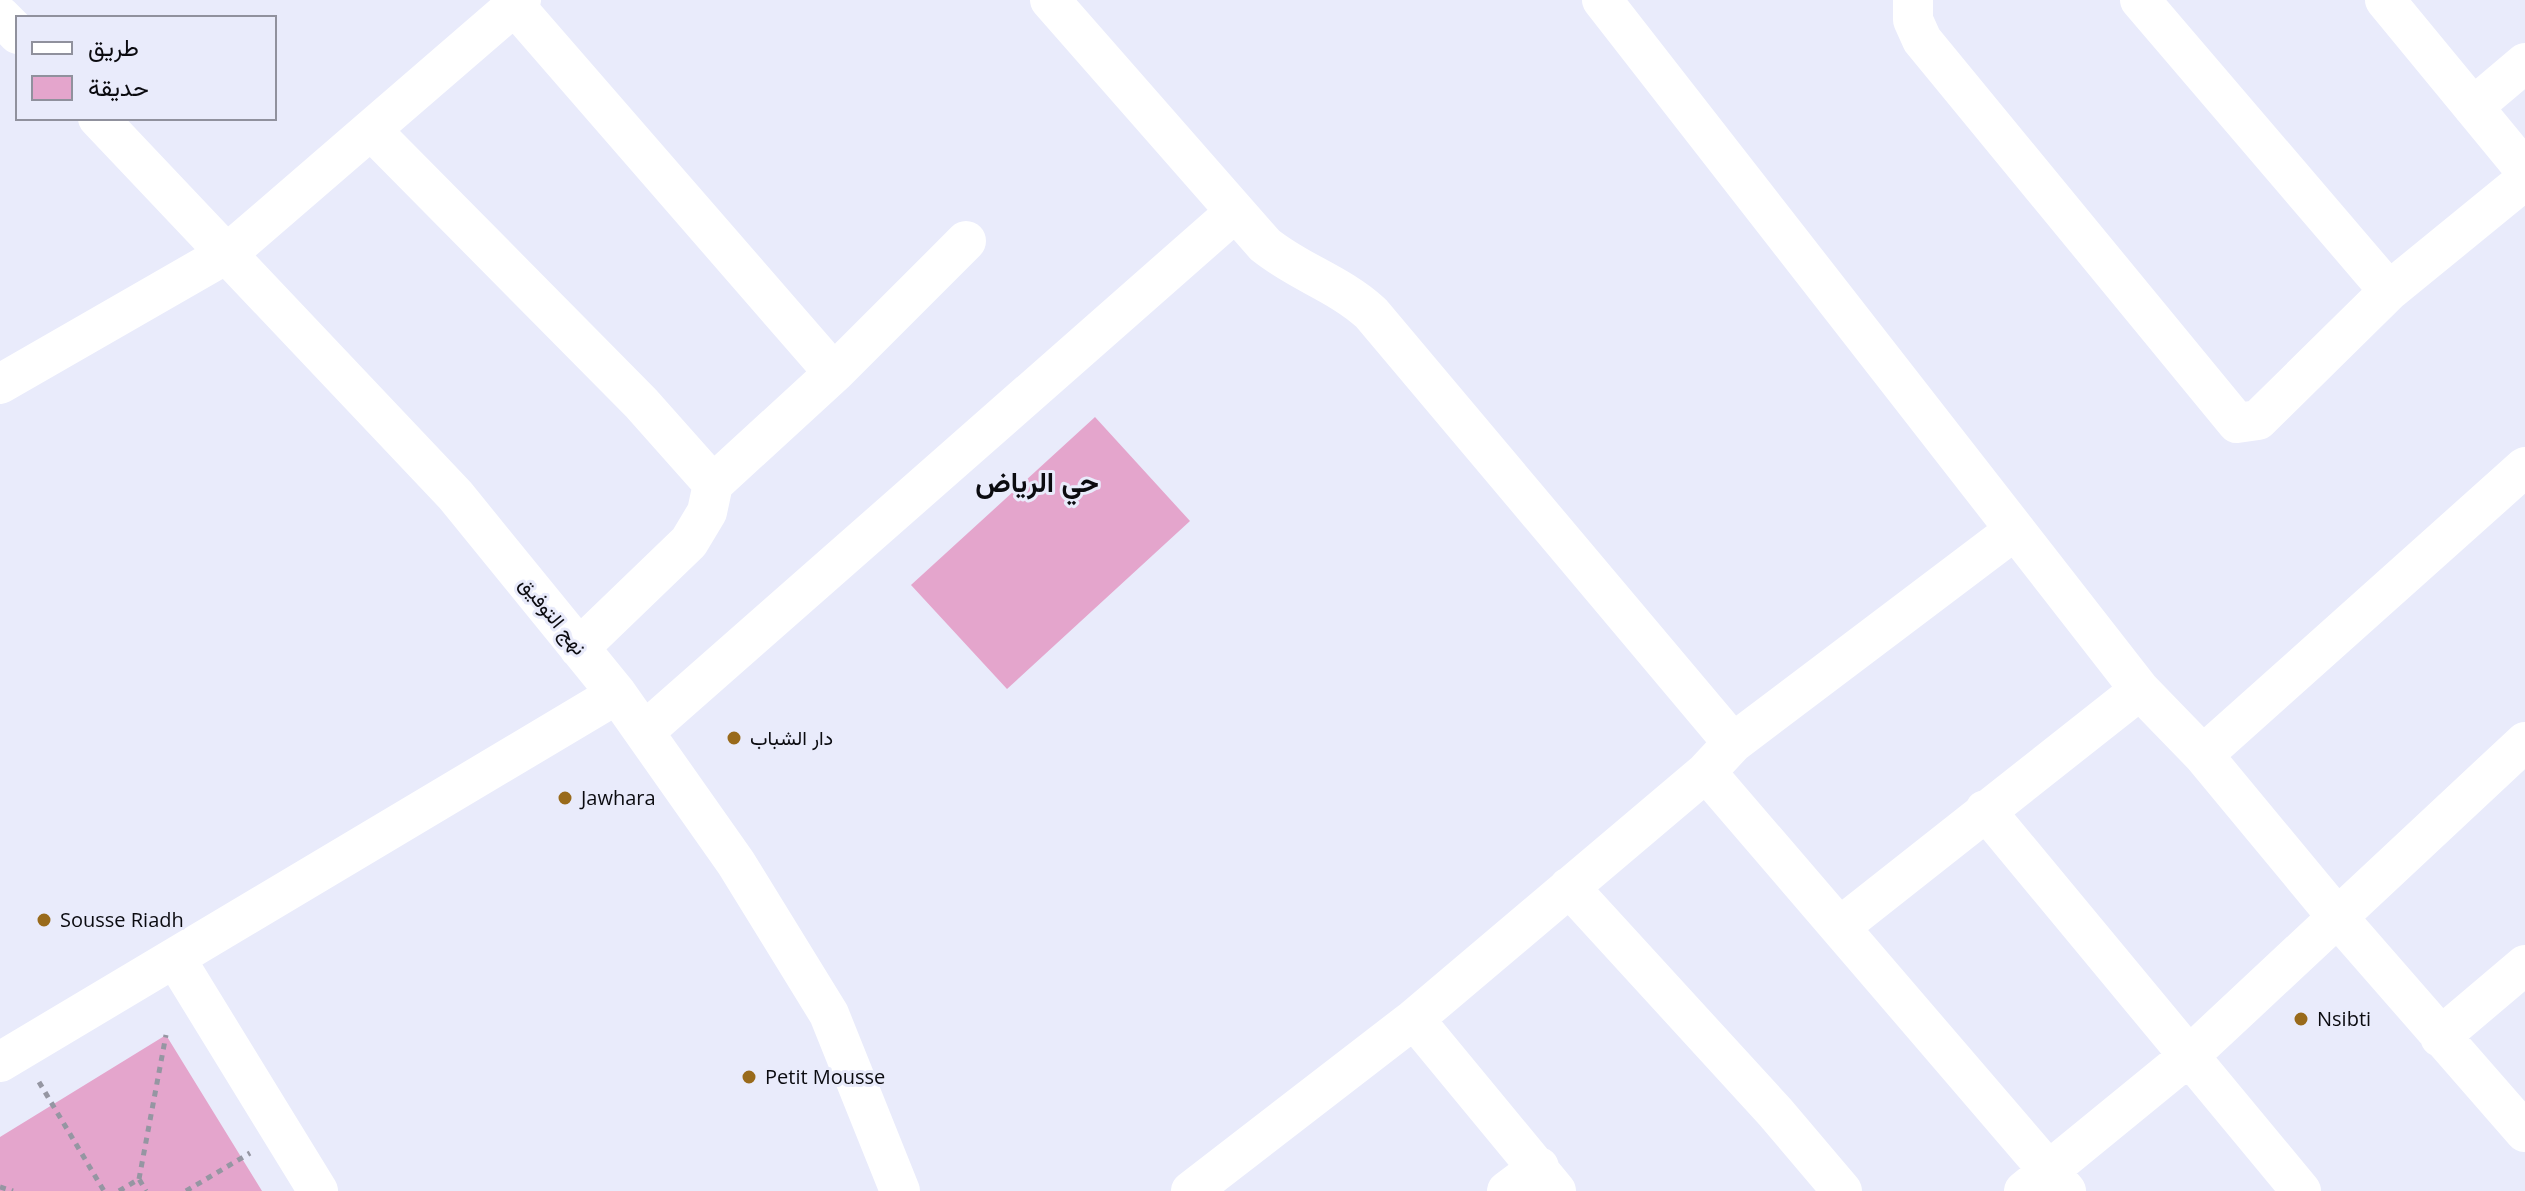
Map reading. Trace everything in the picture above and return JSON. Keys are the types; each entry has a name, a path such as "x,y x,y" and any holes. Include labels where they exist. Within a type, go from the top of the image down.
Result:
{"street":[{"path":"15,0 0,14 16,32"},
{"path":"1050,0 1234,213 1280,257 1346,290 1371,313 1720,757 1841,926 2046,1184 2339,919 2525,742"},
{"path":"1602,0 2140,690 2203,755 2339,919 2525,1132"},
{"path":"1913,0 1913,20 1922,40 2237,423 2258,420 2389,291 2525,180"},
{"path":"2140,0 2389,291"},
{"path":"2385,0 2525,170"},
{"path":"0,384 228,253 518,3 834,373"},
{"path":"2473,107 2525,63"},
{"name":"نهج التوفيق","path":"100,120 455,495 617,694 736,863 829,1014 900,1191"},
{"path":"371,130 631,393 713,484"},
{"path":"644,732 1234,213"},
{"path":"579,648 689,542 707,512 713,484 834,373 966,241"},
{"path":"2203,755 2525,467"},
{"path":"1191,1191 1414,1019 1720,757 2015,530"},
{"path":"1841,926 2140,690"},
{"path":"10,1056 617,694"},
{"path":"1985,810 2301,1191"},
{"path":"1569,887 1775,1112 1842,1191"},
{"path":"175,958 318,1191"},
{"path":"2440,1037 2525,965"},
{"path":"1414,1019 1548,1179 1507,1191"}],"path":[{"path":"146,1191 139,1179 166,1035"},
{"path":"10,1056 104,1191"},
{"path":"186,1191 283,1134"},
{"path":"119,1191 139,1179"},
{"path":"0,1187 13,1191"}],"green space":[{"path":"1095,417 1190,521 1007,689 911,585"},
{"path":"166,1035 262,1191 0,1191 0,1137"}],"place":[{"name":"دار الشباب","path":"734,738"},
{"name":"Jawhara","path":"565,798"},
{"name":"Sousse Riadh","path":"44,920"},
{"name":"Nsibti","path":"2301,1019"},
{"name":"Petit Mousse","path":"749,1077"}],"district":[{"name":"حي الرياض","path":"1037,482"}]}
